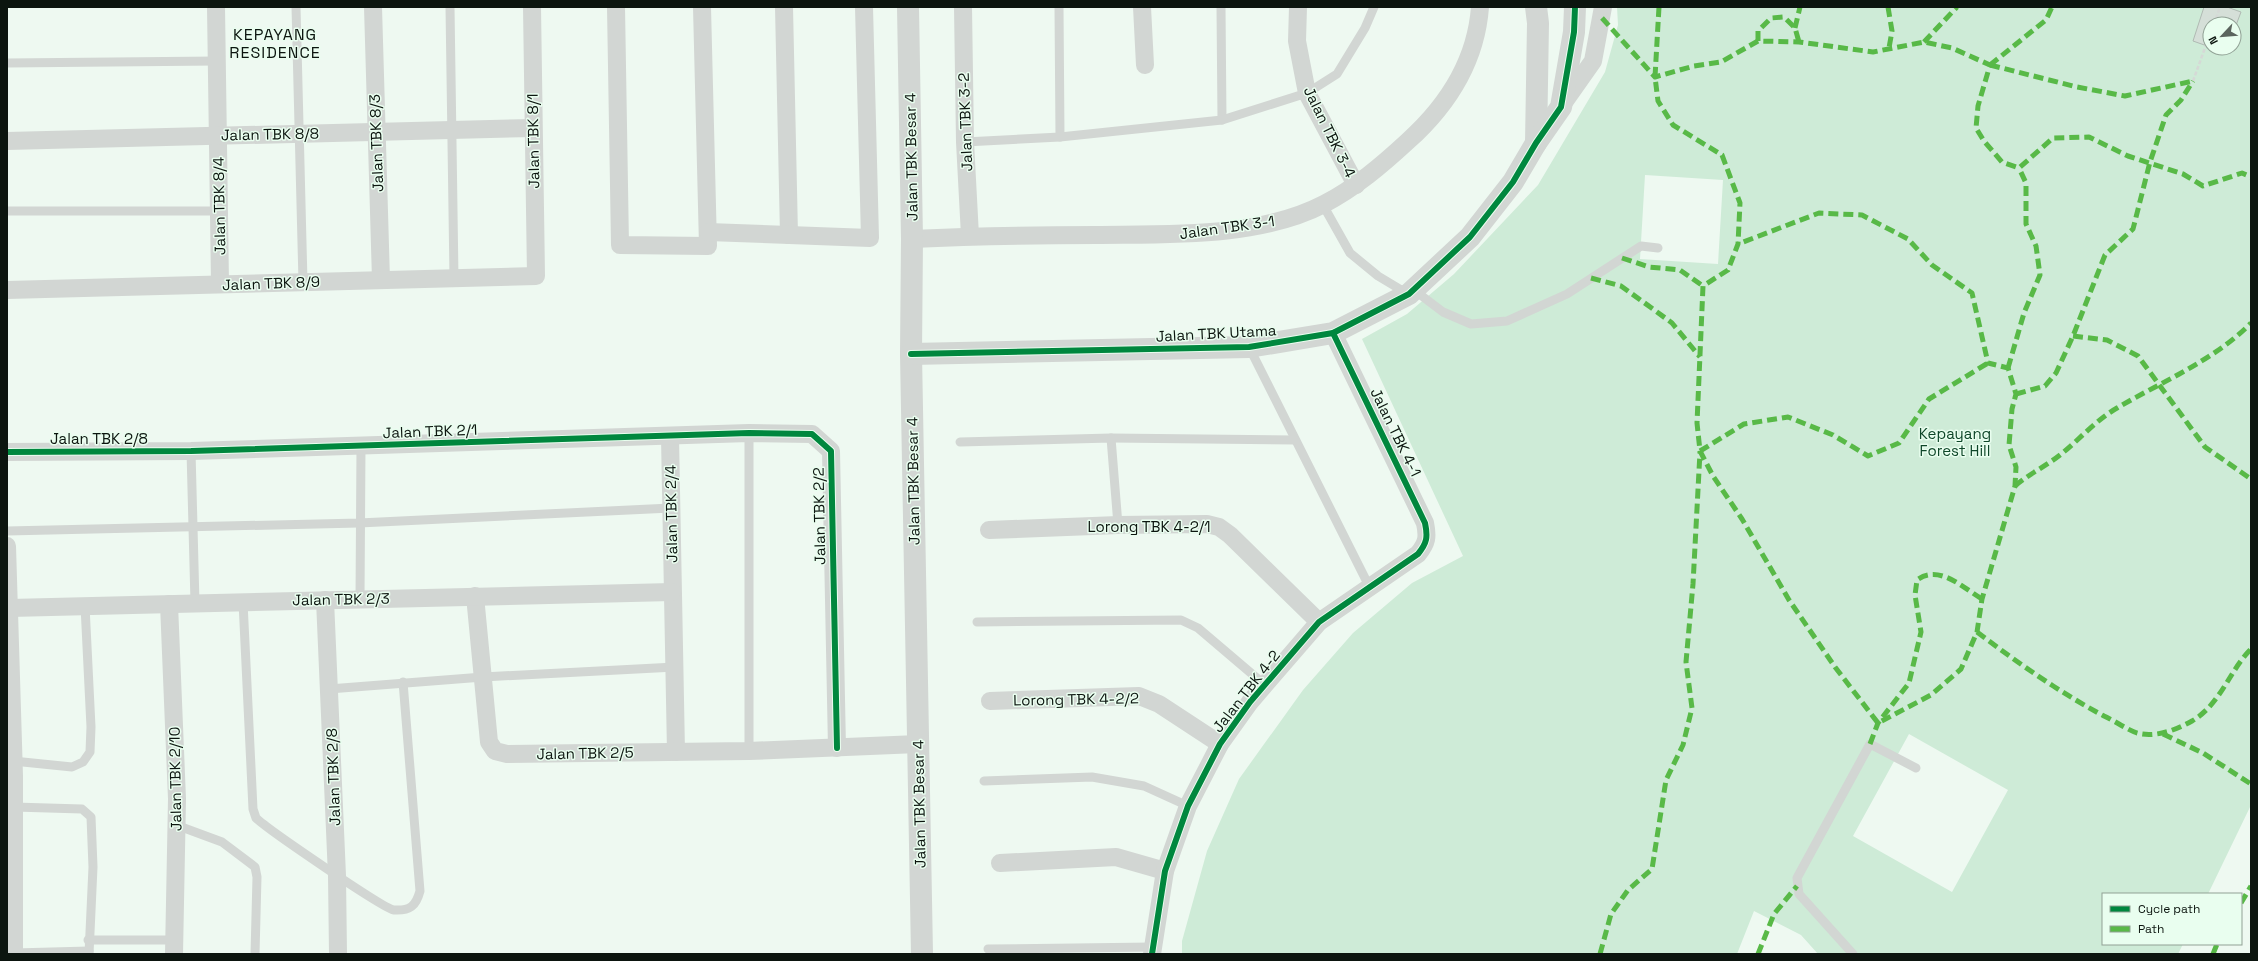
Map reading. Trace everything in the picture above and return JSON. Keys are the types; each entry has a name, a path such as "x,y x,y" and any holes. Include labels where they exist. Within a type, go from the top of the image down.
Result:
{"street":[{"name":"Jalan TBK 8/4","path":"216,7 220,284"},
{"name":"Jalan TBK 8/3","path":"373,7 375,132 381,280"},
{"name":"Jalan TBK 8/1","path":"532,7 536,276"},
{"path":"616,7 620,245 708,246 702,7"},
{"path":"784,7 789,235"},
{"path":"708,232 870,238 864,7"},
{"name":"Jalan TBK Besar 4","path":"908,7 912,239 911,354 922,954"},
{"name":"Jalan TBK 3-2","path":"963,7 965,142 970,236"},
{"path":"1142,7 1145,65"},
{"name":"Jalan TBK 3-4","path":"1298,7 1297,41 1307,93 1356,185"},
{"name":"Jalan TBK 3-1","path":"912,239 970,236 1194,234 1273,222 1322,205 1356,185 1385,162 1426,125 1462,77 1479,27 1480,7"},
{"path":"1536,7 1538,23 1536,143"},
{"path":"1561,107 1574,32 1574,7"},
{"path":"1561,107 1593,61 1604,7"},
{"name":"Jalan TBK Utama","path":"911,354 1248,347 1333,333 1411,292 1470,237 1513,182 1536,143 1561,107"},
{"name":"Jalan TBK 8/8","path":"7,140 533,128"},
{"name":"Jalan TBK 8/9","path":"7,290 536,276"},
{"name":"Jalan TBK 4-1","path":"1333,333 1425,523 1427,535 1426,544"},
{"name":"Jalan TBK 2/2","path":"670,437 749,434 812,434 831,450 837,748"},
{"name":"Jalan TBK 2/1","path":"191,451 670,437"},
{"name":"Jalan TBK 2/4","path":"670,437 676,752"},
{"name":"Jalan TBK 2/8","path":"7,452 191,451"},
{"name":"Lorong TBK 4-2/1","path":"989,530 1118,524 1207,524 1219,527 1230,535 1319,622"},
{"name":"Jalan TBK 4-2","path":"1152,951 1165,871 1188,806 1220,744 1265,685 1319,622 1418,554 1426,544"},
{"path":"7,546 14,784 14,953"},
{"name":"Jalan TBK 2/3","path":"10,608 672,592"},
{"path":"475,596 483,677"},
{"name":"Jalan TBK 2/8","path":"325,600 338,886 338,954"},
{"name":"Jalan TBK 2/10","path":"169,604 177,799 174,947"},
{"name":"Jalan TBK 2/5","path":"483,677 489,742 495,750 507,754 676,752 837,748 918,744"},
{"name":"Lorong TBK 4-2/2","path":"990,700 1139,696 1159,704 1220,744"},
{"path":"1000,863 1116,857 1165,871"}],"lane":[{"path":"296,7 303,282"},
{"path":"450,7 454,278"},
{"path":"1059,7 1060,137"},
{"path":"1221,7 1222,120"},
{"path":"965,142 1060,137 1222,120 1307,93 1337,74 1365,28 1374,7"},
{"path":"7,63 217,61"},
{"path":"1322,205 1350,254 1378,276 1411,292 1443,312 1471,324 1507,321 1567,294 1641,246 1658,248"},
{"path":"7,211 219,211"},
{"path":"1248,347 1370,588"},
{"path":"749,434 749,750"},
{"path":"960,442 1111,438 1295,440"},
{"path":"1111,438 1118,524"},
{"path":"360,599 359,523 361,446"},
{"path":"191,451 195,603"},
{"path":"7,531 359,523 671,508"},
{"path":"243,602 253,810 262,823 338,886 392,910 409,909 417,902 420,891 403,682"},
{"path":"14,784 72,767 82,762 90,752 91,712 86,606"},
{"path":"978,622 1181,620 1198,628 1265,685"},
{"path":"329,689 403,682 675,667"},
{"path":"1853,954 1799,894 1797,878 1870,744 1916,768"},
{"path":"984,781 1092,777 1144,786 1188,806"},
{"path":"14,784 82,809 91,817 93,867 88,940 89,953 14,953"},
{"path":"176,825 222,842 255,867 256,954"},
{"path":"88,940 174,947"},
{"path":"988,949 1152,951"}],"path":[{"path":"2193,81 2202,56"}],"green space":[{"name":"Kepayang Forest Hill","path":"1617,7 2251,7 2251,805 2208,893 2102,893 2102,945 2182,945 2178,954 1818,954 1801,935 1754,911 1737,954 1182,954 1182,941 1207,851 1239,779 1303,690 1353,633 1412,583 1463,556 1362,339 1407,314 1454,274 1538,185 1605,72 1618,25","holes":["1645,175 1723,180 1718,264 1640,259","1909,734 2008,790 1952,892 1853,836"]}],"building":[{"path":"2204,7 2227,7 2241,12 2240,16 2202,16 2202,44 2193,41"}],"marked path":[{"path":"1659,7 1655,77 1658,101 1673,125 1722,155 1740,203 1738,244 1728,270 1703,286 1697,423 1700,451 1713,476 1742,519 1789,600 1835,667 1878,723 1931,695 1961,669 1977,632 1982,599 2015,486 2016,467 2009,445 2012,409 2016,394 2008,368 1988,363 1972,293 1932,265 1908,239 1862,215 1819,213 1738,244"},
{"path":"1795,28 1800,7"},
{"path":"1888,7 1892,31 1889,48"},
{"path":"1924,42 1957,7"},
{"path":"1990,65 2046,20 2052,7"},
{"path":"1758,41 1758,31 1771,18 1784,17 1795,28 1799,42"},
{"path":"1602,18 1655,77 1694,66 1721,62 1758,41 1799,42 1873,52 1924,42 1952,48 1990,65 1978,106 1976,128 1984,141 2002,162 2019,168 2053,138 2089,137 2128,156 2183,174 2203,186 2242,173 2251,177"},
{"path":"1990,65 2077,87 2125,96 2193,81"},
{"path":"2016,394 2045,386 2056,373 2073,336 2105,255 2133,229 2150,162 2166,115 2181,100 2193,81"},
{"path":"2008,368 2024,313 2040,275 2036,246 2026,224 2026,183 2019,168"},
{"path":"1622,258 1649,267 1680,270 1703,286"},
{"path":"1591,278 1621,286 1653,309 1672,323 1700,357"},
{"path":"2015,486 2060,455 2109,413 2187,370 2221,348 2251,323"},
{"path":"2073,336 2107,340 2138,356 2205,447 2251,479"},
{"path":"1700,451 1744,424 1788,417 1833,435 1868,456 1899,443 1929,399 1988,363"},
{"path":"1600,954 1611,914 1628,890 1652,869 1666,780 1683,745 1692,708 1686,662 1693,584 1700,452"},
{"path":"1870,744 1878,723 1909,683 1921,632 1915,595 1917,580 1925,576 1942,576 1958,583 1982,599"},
{"path":"1977,632 2023,666 2087,707 2137,733 2144,734 2158,734 2172,730 2192,721 2202,714 2218,697 2243,658 2251,649"},
{"path":"2163,734 2203,753 2251,784"},
{"path":"1758,954 1774,914 1797,886"},
{"path":"2242,901 2251,886"},
{"path":"2213,954 2217,945"}],"cycle path":[{"path":"911,354 1249,347 1333,333 1409,294 1470,237 1513,182 1536,143 1561,107 1574,32 1575,7"},
{"path":"1152,954 1165,871 1188,806 1220,744 1250,702 1319,622 1418,554 1426,540 1425,523 1333,333"},
{"path":"7,452 191,451 749,433 812,434 831,451 837,748"}],"district":[{"name":"KEPAYANG RESIDENCE","path":"275,43"}]}
